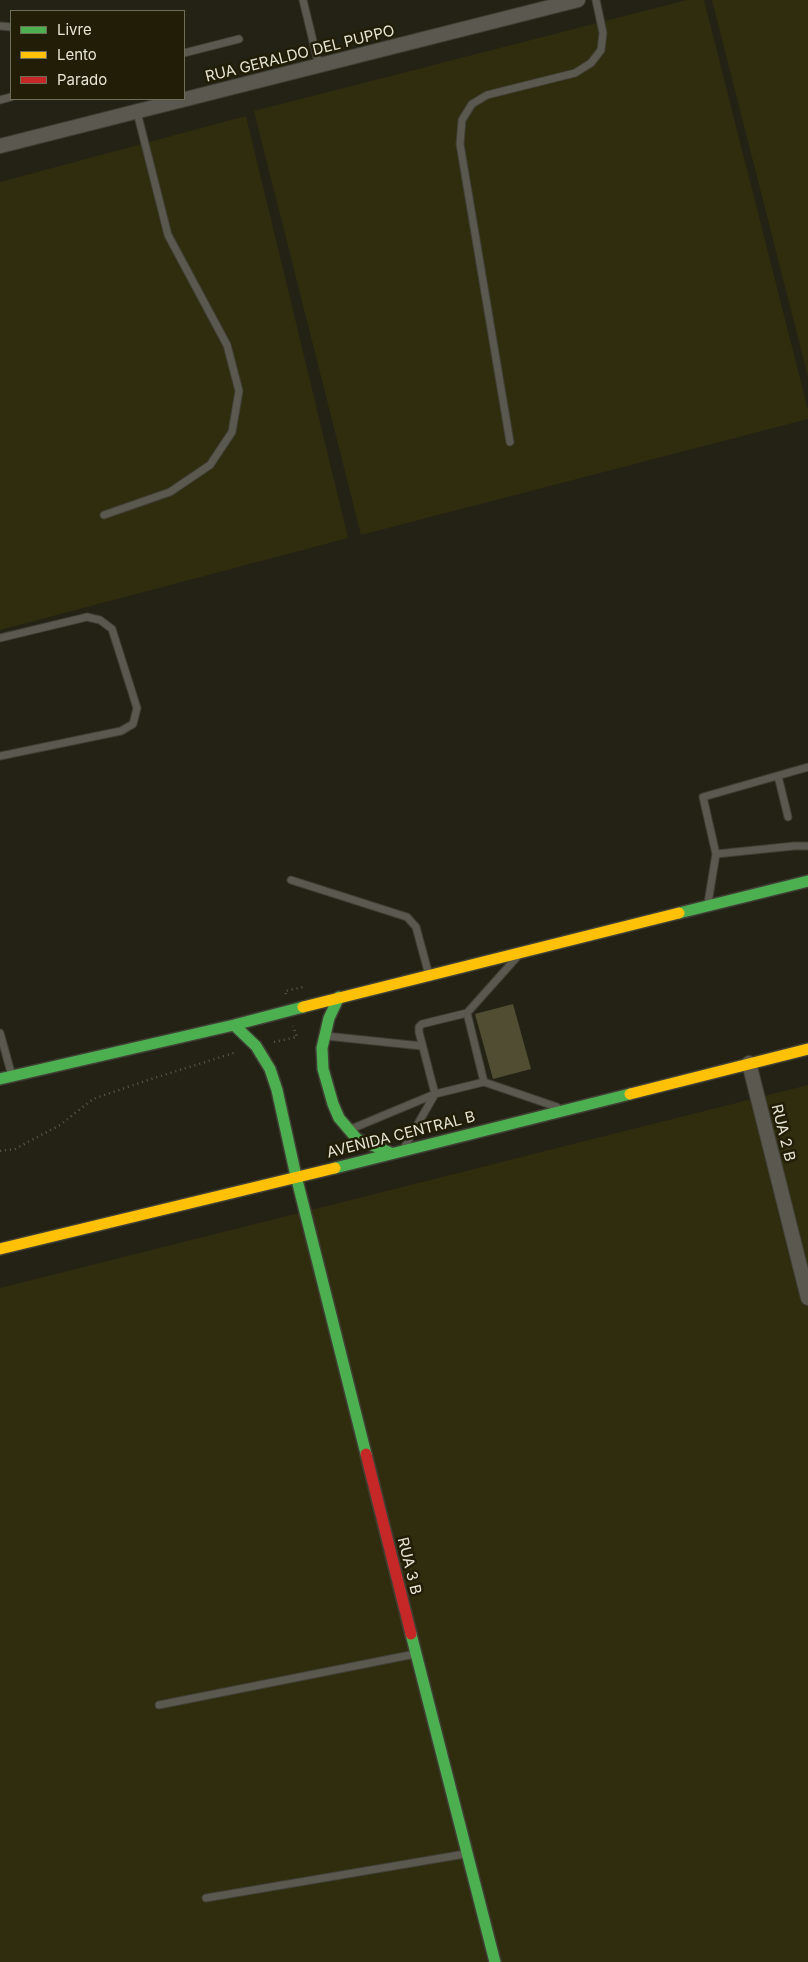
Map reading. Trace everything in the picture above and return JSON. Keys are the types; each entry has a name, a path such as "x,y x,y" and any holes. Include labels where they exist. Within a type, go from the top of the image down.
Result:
{"main road":[{"path":"6,1077 234,1025 339,997 808,881"},
{"path":"339,997 324,1036 322,1048 323,1069 333,1104 339,1118 357,1139 397,1152"},
{"name":"RUA 3 B","path":"234,1025 256,1046 270,1069 277,1090 296,1176 466,1854 495,1962"},
{"name":"AVENIDA CENTRAL B","path":"0,1250 808,1049"}],"street":[{"name":"RUA GERALDO DEL PUPPO","path":"185,100 578,0"},
{"name":"RUA GERALDO DEL PUPPO","path":"0,146 184,100"},
{"name":"RUA 2 B","path":"749,1063 808,1298"}],"lane":[{"path":"303,0 319,66"},
{"path":"510,442 460,144 462,120 472,104 488,95 575,73 591,63 601,50 603,33 596,0"},
{"path":"185,53 239,39"},
{"path":"104,516 170,492 210,465 232,432 239,391 227,344 168,234 137,112"},
{"path":"0,638 87,617 100,620 112,629 138,708 133,724 121,731 0,756"},
{"path":"708,907 716,854 703,797 808,767"},
{"path":"778,776 788,817"},
{"path":"716,854 808,846"},
{"path":"291,880 407,917 416,927 429,975"},
{"path":"436,1094 418,1032 419,1027 422,1024 467,1013 521,952"},
{"path":"467,1013 484,1082"},
{"path":"0,1033 6,1077"},
{"path":"324,1036 422,1046"},
{"path":"348,1130 436,1094 484,1082 564,1110"},
{"path":"397,1152 436,1094"},
{"path":"159,1705 416,1654"},
{"path":"206,1898 466,1854"}],"shaded area":[{"path":"687,0 704,0 808,410 808,419 361,535 254,111"},
{"path":"712,0 808,0 808,377"},
{"path":"246,116 348,538 0,630 0,182"},
{"path":"808,1085 808,1962 0,1962 0,1288"}],"building":[{"path":"513,1004 531,1069 493,1079 475,1014"}],"traffic: fast":[{"path":"679,913 808,881"},
{"path":"339,997 329,1018 322,1048 323,1069 333,1104 339,1118 357,1139 391,1153"},
{"path":"0,1079 234,1025 303,1007"},
{"path":"234,1025 256,1046 270,1069 277,1090 296,1176 366,1454"},
{"path":"335,1168 630,1094"},
{"path":"411,1634 495,1962"}],"traffic: slow":[{"path":"303,1007 679,913"},
{"path":"630,1094 808,1049"},
{"path":"0,1249 335,1168"}],"traffic: jam":[{"path":"366,1454 411,1634"}]}
